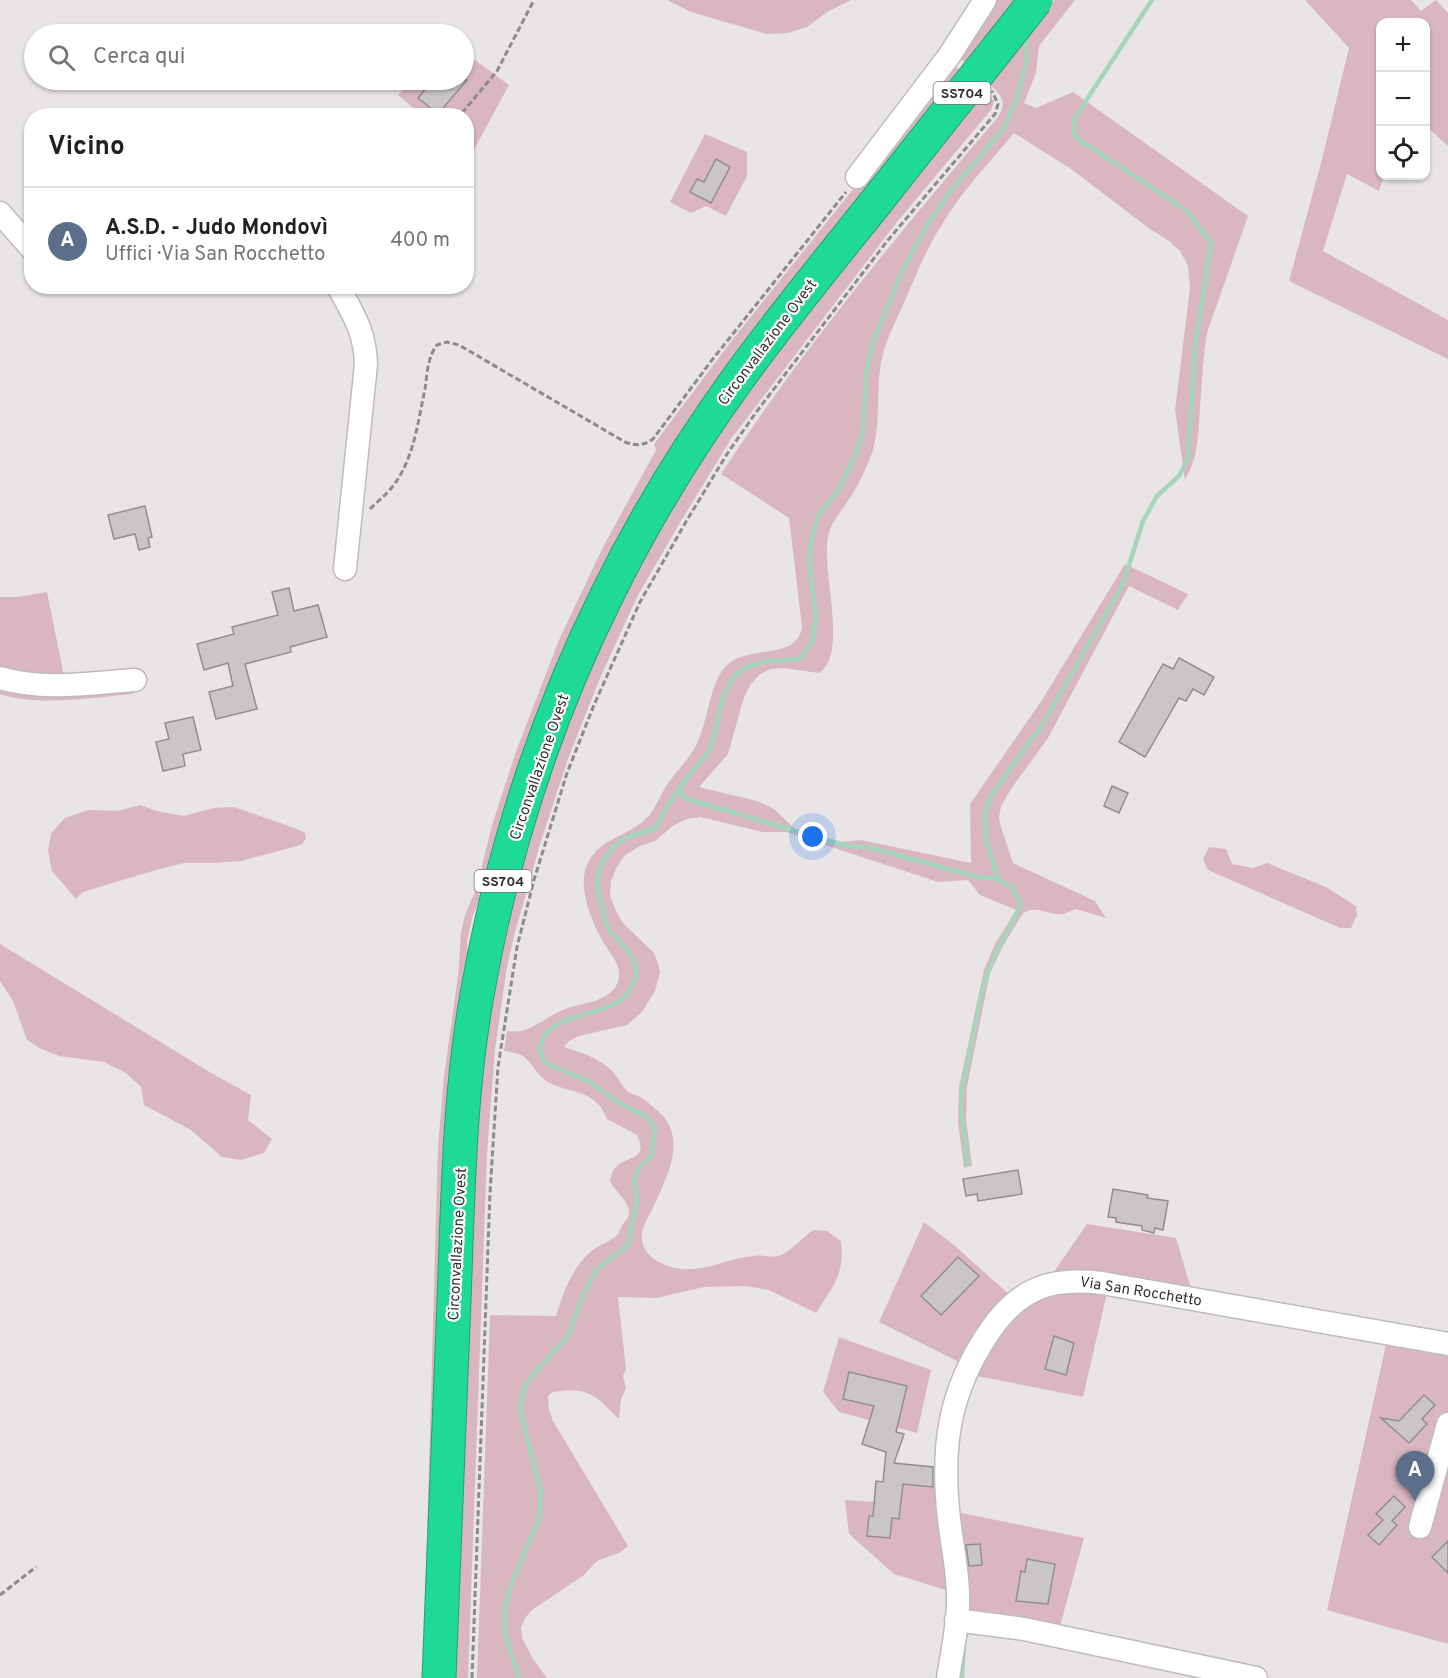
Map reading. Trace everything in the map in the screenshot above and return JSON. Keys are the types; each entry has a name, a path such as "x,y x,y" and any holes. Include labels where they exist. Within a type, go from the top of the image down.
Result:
{"highway":[{"name":"Circonvallazione Ovest","path":"439,1678 464,1102 477,994 500,890 524,804 553,722 589,633 619,572 666,490 737,379 872,182 1036,0"}],"street":[{"path":"872,182 986,0"},
{"path":"0,213 24,240"},
{"path":"343,294 359,323 366,364 345,569"},
{"path":"0,678 24,683 63,686 135,680"},
{"name":"Via San Rocchetto","path":"948,1678 958,1587 947,1494 947,1439 950,1419 960,1384 982,1343 1010,1307 1033,1290 1044,1285 1065,1281 1102,1282 1448,1344"},
{"path":"1420,1527 1448,1424"},
{"path":"956,1620 1024,1629 1256,1678"}],"path":[{"path":"466,108 497,71 534,0"},
{"path":"472,1678 490,1193 498,1067 517,947 534,880 567,773 594,705 640,602 727,454 757,411 888,240 995,114 998,104 993,92"},
{"path":"348,531 392,487 400,475 417,428 431,356 437,345 447,342 459,345 625,442 646,444 653,439 712,360 872,182"},
{"path":"0,1595 36,1567"}],"shaded area":[{"path":"667,0 851,0 827,12 807,27 788,33 767,34 691,12"},
{"path":"993,0 1017,0 967,64 956,55"},
{"path":"1054,0 1075,0 1039,46 1036,73 1024,103 1036,108 1073,92 1248,216 1207,333 1197,445 1190,471 1185,480 1175,410 1190,288 1188,266 1180,251 1169,241 1071,169 1014,133 966,190 930,244 886,344 880,370 877,429 872,453 853,493 829,531 827,552 833,630 828,663 819,673 782,668 771,669 760,674 744,697 728,754 699,787 757,801 774,809 794,828 841,842 861,840 971,863 970,804 1042,700 1125,564 1188,594 1178,610 1129,586 1048,738 1001,806 999,818 1013,863 1095,901 1106,918 1076,909 1063,914 1030,910 1023,913 1003,946 990,973 967,1087 966,1119 972,1166 964,1168 958,1122 959,1087 984,970 995,944 1016,910 980,895 968,880 938,882 786,832 763,832 700,817 687,819 674,825 655,841 640,846 624,856 611,881 610,896 623,923 654,953 660,972 655,991 642,1012 627,1025 579,1036 569,1041 564,1047 590,1056 607,1066 629,1093 650,1104 663,1116 670,1127 673,1138 671,1163 643,1227 642,1240 645,1249 654,1259 670,1267 694,1269 741,1258 781,1255 813,1230 827,1231 841,1241 841,1263 836,1280 816,1313 769,1290 746,1286 704,1287 656,1298 618,1297 626,1369 623,1376 626,1388 621,1399 619,1419 594,1396 587,1393 571,1390 553,1392 548,1396 553,1421 628,1546 621,1552 597,1561 584,1575 532,1610 525,1618 521,1628 522,1638 533,1659 547,1678 477,1678 490,1315 556,1316 572,1275 582,1261 591,1251 617,1235 628,1218 627,1204 610,1181 616,1167 636,1156 640,1149 637,1135 607,1119 597,1103 583,1094 550,1083 523,1056 504,1051 507,1031 515,1032 530,1028 557,1012 601,999 617,984 618,967 597,931 586,900 584,878 590,859 603,845 637,826 651,813 695,746 713,691 721,672 727,665 747,655 791,644 798,638 802,627 789,518 721,474 752,427 819,336 889,247 998,117 1003,103 998,92 990,85"},
{"path":"1305,0 1411,0 1421,11 1436,0 1448,13 1448,146 1430,130 1430,18 1376,18 1376,180 1383,180 1379,191 1347,174 1323,251 1448,320 1448,359 1289,281 1349,48"},
{"path":"474,59 509,85 474,150 474,108 413,108 398,95 403,90 474,90"},
{"path":"950,62 961,71 723,377 473,915 467,942 469,969 423,1678 438,1146 461,933 465,915 476,889 493,822 517,749 559,640 603,547 656,450 654,444 733,339 866,173"},
{"path":"985,91 994,101 991,110 897,222 731,439 637,597 600,678 568,759 515,932 507,967 495,1049 487,1153 468,1678 454,1678 476,1112 499,947 554,755 630,578 730,410"},
{"path":"705,134 747,152 747,176 726,216 706,206 691,213 670,202"},
{"path":"47,592 65,681 0,674 0,597"},
{"path":"0,684 132,685 134,694 66,700 31,700 0,694"},
{"path":"140,805 184,816 213,808 234,807 295,828 305,833 306,839 301,845 241,861 184,863 156,870 83,892 76,899 52,871 48,851 51,833 65,818 88,810 117,811"},
{"path":"1209,847 1226,849 1232,864 1253,868 1267,863 1326,887 1356,906 1357,915 1351,928 1340,928 1208,870 1203,859"},
{"path":"0,944 251,1095 248,1120 272,1139 264,1153 241,1160 222,1157 191,1130 144,1105 141,1087 126,1073 104,1062 59,1056 27,1040 13,1001 0,981"},
{"path":"924,1222 955,1246 1011,1296 961,1363 879,1322"},
{"path":"1087,1224 1176,1238 1192,1292 1051,1276"},
{"path":"1108,1289 1083,1397 972,1375 1001,1327 1038,1294"},
{"path":"839,1337 931,1370 917,1433 839,1412 823,1392"},
{"path":"1387,1340 1448,1351 1448,1644 1327,1610"},
{"path":"903,1484 937,1487 952,1592 894,1574 849,1534 845,1500 874,1502 873,1516 867,1536 890,1538 892,1518 899,1519"},
{"path":"957,1512 1084,1538 1059,1630 964,1615"}],"building":[{"path":"425,90 458,90 443,108 430,108 418,98"},
{"path":"716,159 730,167 711,203 690,192 697,179 704,182"},
{"path":"145,506 152,537 148,538 150,547 139,550 135,534 114,539 108,515"},
{"path":"289,588 294,611 318,605 327,637 290,647 291,652 245,664 257,709 216,719 209,692 233,686 228,663 204,670 197,644 234,634 232,627 278,615 272,592"},
{"path":"1179,658 1214,677 1204,695 1193,689 1186,701 1179,698 1145,757 1119,742 1163,664 1173,669"},
{"path":"193,717 201,750 183,754 185,766 163,771 156,742 169,739 165,723"},
{"path":"1112,786 1128,793 1119,813 1104,806"},
{"path":"1018,1170 1022,1194 978,1201 977,1194 966,1196 963,1179"},
{"path":"1113,1189 1168,1201 1163,1230 1155,1228 1154,1233 1142,1230 1142,1226 1116,1222 1116,1218 1108,1217"},
{"path":"958,1257 979,1276 941,1315 921,1296"},
{"path":"1054,1336 1074,1343 1066,1375 1045,1369"},
{"path":"849,1372 907,1386 896,1432 904,1434 894,1463 933,1467 933,1487 903,1484 899,1519 892,1518 890,1538 867,1536 869,1516 873,1516 876,1481 883,1482 886,1452 862,1444 874,1406 843,1399"},
{"path":"1424,1395 1435,1405 1422,1419 1427,1424 1409,1443 1381,1418 1399,1421"},
{"path":"1394,1496 1405,1507 1392,1521 1397,1525 1379,1545 1368,1535 1383,1520 1376,1514"},
{"path":"1448,1541 1448,1573 1432,1557"},
{"path":"980,1544 982,1565 969,1566 966,1545"},
{"path":"1027,1559 1055,1564 1048,1604 1016,1601 1021,1571 1025,1572"}],"waterway":[{"path":"998,879 986,839 985,813 992,794 1044,722 1123,584 1143,521 1157,496 1179,476 1188,459 1195,349 1211,243 1187,211 1074,136 1074,119 1152,0"},
{"path":"519,1678 505,1634 505,1607 513,1580 539,1519 541,1492 520,1409 524,1388 568,1336 583,1295 597,1269 628,1245 637,1199 634,1180 639,1168 652,1155 655,1128 646,1116 617,1102 590,1082 545,1063 539,1048 545,1035 555,1026 620,1001 629,992 635,979 636,971 632,957 608,927 600,899 597,879 605,858 624,839 655,829 675,794 710,749 725,693 739,672 759,663 800,659 812,642 816,619 809,560 812,537 818,516 839,489 856,454 863,432 866,374 873,341 905,265 929,222 949,193 1004,128 1018,95 1027,59 1026,35"},
{"path":"678,789 687,799 847,846 867,847 978,877 998,879 1011,886 1021,905 995,955 983,986 963,1085 961,1105 967,1164"},
{"path":"962,1678 964,1645"}],"place":[{"name":"A.S.D. - Judo Mondovì","path":"1415,1501"}]}
